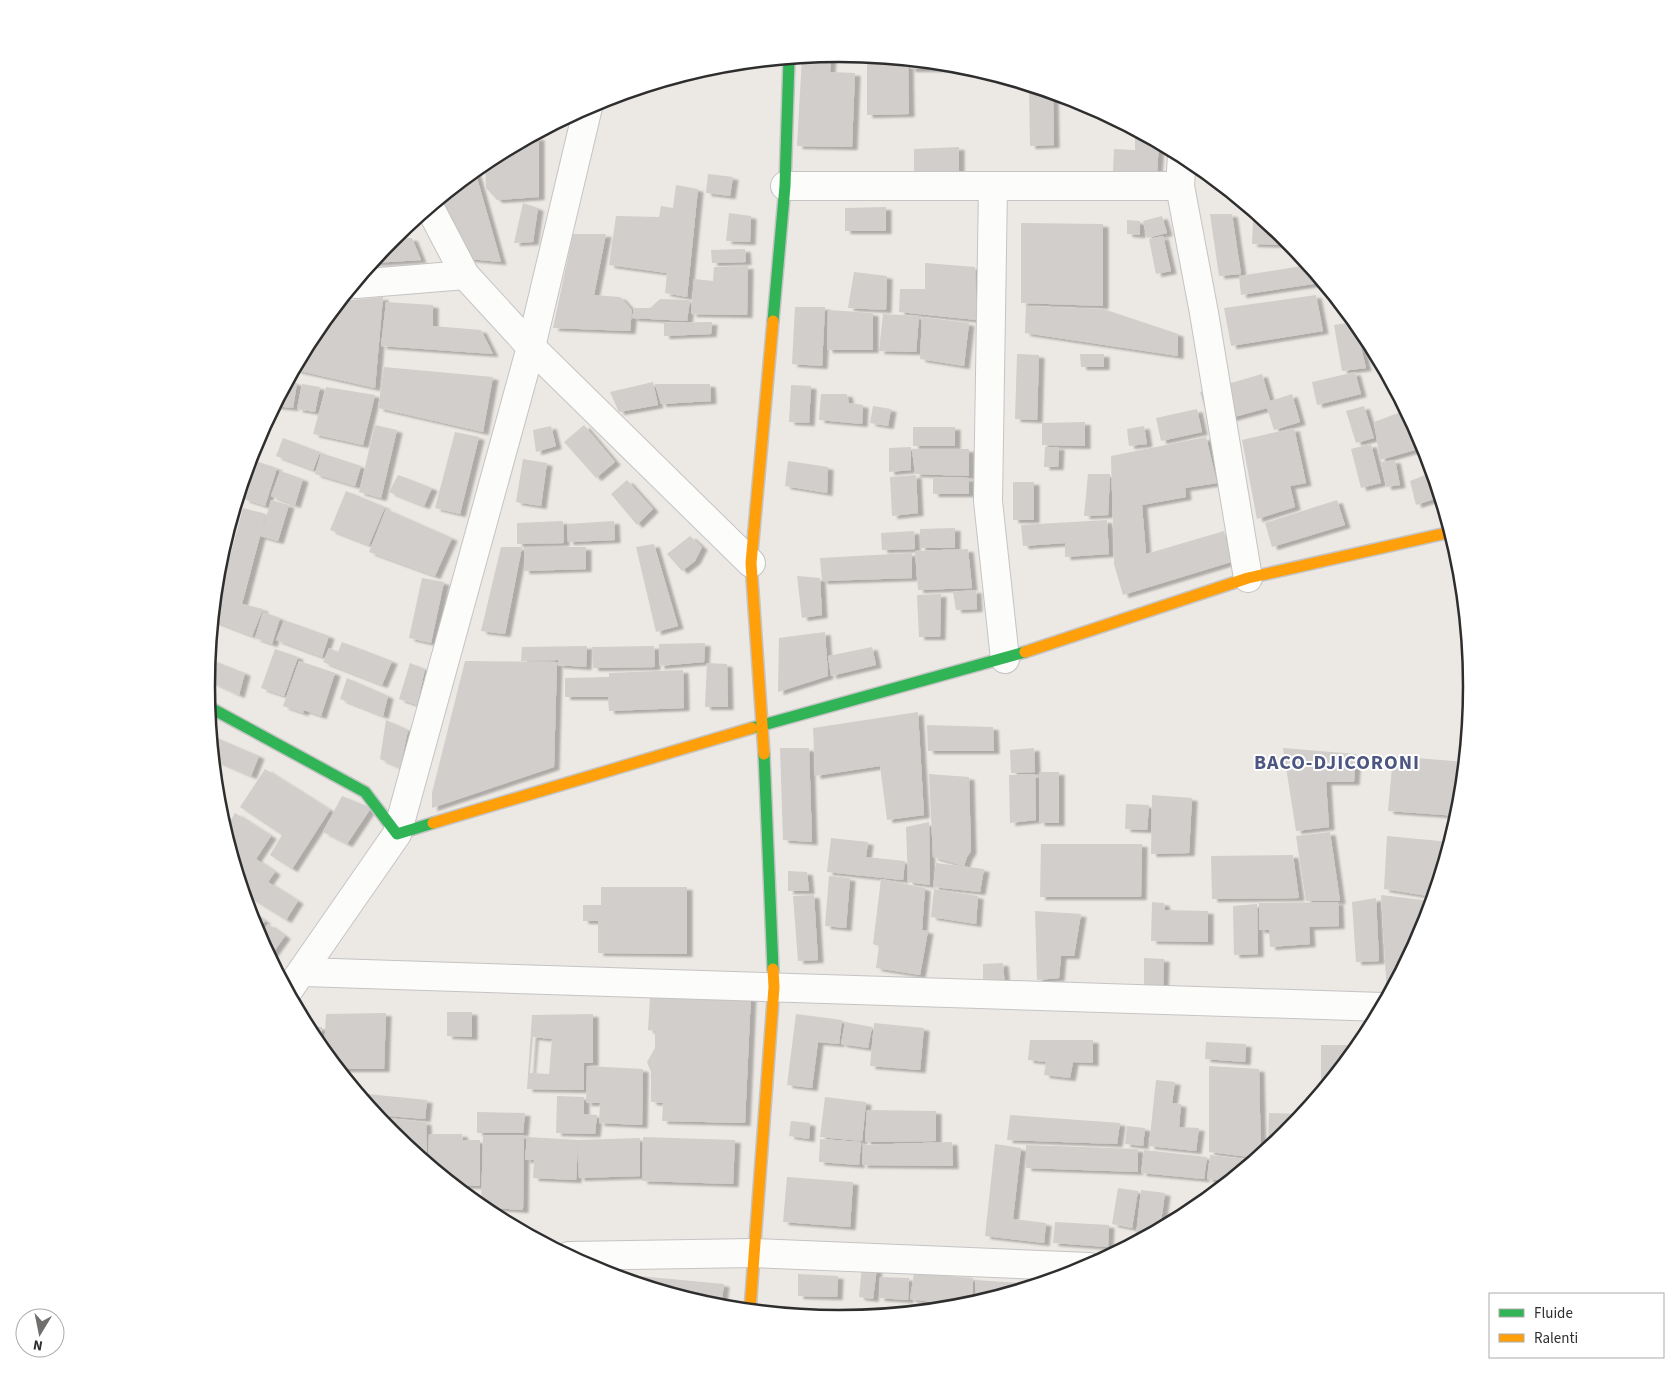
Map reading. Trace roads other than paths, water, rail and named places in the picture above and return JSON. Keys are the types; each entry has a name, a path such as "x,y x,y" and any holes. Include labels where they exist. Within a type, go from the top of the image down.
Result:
{"street":[{"path":"750,1304 774,987 763,725 751,563 785,186 789,65"},
{"path":"295,982 397,834 531,347 586,117"},
{"path":"1181,165 1180,186 1204,313 1248,578"},
{"path":"785,186 1180,186"},
{"path":"993,186 988,501 1005,659"},
{"path":"433,213 465,275 531,347 751,563"},
{"path":"363,283 465,275"},
{"path":"397,834 763,725 1005,659 1248,578 1444,534"},
{"path":"216,711 365,792 397,834"},
{"path":"295,982 774,987 1375,1007"},
{"path":"585,1256 753,1254 1069,1266"}],"district":[{"name":"BACO-DJICORONI","path":"1337,763"}]}
